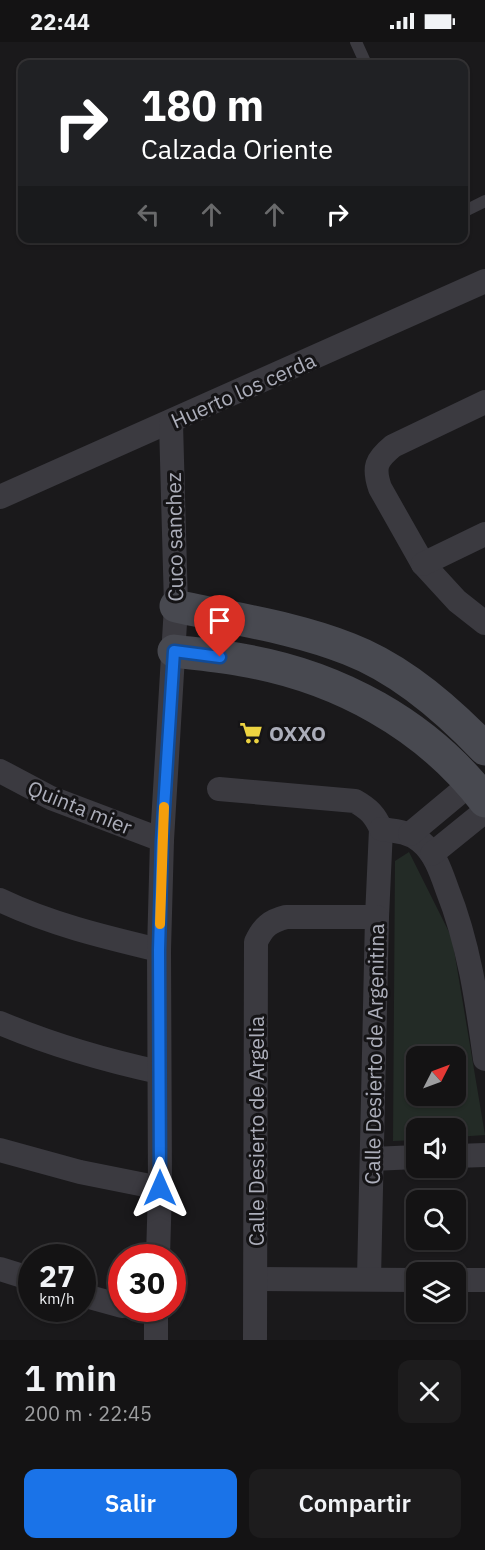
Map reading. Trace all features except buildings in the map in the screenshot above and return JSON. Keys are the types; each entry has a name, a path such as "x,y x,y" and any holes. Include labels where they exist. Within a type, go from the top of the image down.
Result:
{"street":[{"name":"Huerto los cerda","path":"0,497 171,423 485,281"},
{"path":"485,402 393,446 383,454 377,464 376,475 380,488 423,564 457,601 485,623"},
{"name":"Cuco sanchez","path":"158,1244 159,950 162,840 176,606 171,423"},
{"path":"423,564 485,534"},
{"path":"176,606 316,637 351,649 381,664 415,687 450,715 485,749"},
{"path":"174,651 244,660 307,676 336,687 397,718 429,743 481,792"},
{"name":"Quinta mier","path":"0,771 51,798 162,840"},
{"path":"219,789 355,801 376,816 381,829 410,834 421,842 432,854 452,901 464,940 476,991 485,1059"},
{"path":"410,834 481,792"},
{"path":"432,854 481,792"},
{"name":"Calle Desierto de Argenitina","path":"369,1279 376,917 381,829"},
{"path":"0,900 89,934 159,950"},
{"name":"Calle Desierto de Argelia","path":"255,1340 256,942 267,925 286,917 376,917"},
{"path":"0,1023 97,1058 159,1072"},
{"path":"0,1150 80,1172 160,1188"},
{"path":"466,1156 485,1155"},
{"path":"372,1159 406,1157"},
{"path":"0,1269 18,1275"},
{"path":"256,1279 406,1280"},
{"path":"466,1280 485,1280"},
{"path":"156,1322 156,1340"}],"lane":[{"path":"356,42 364,60"},
{"path":"468,208 485,201"}],"shaded area":[{"path":"409,852 452,938 485,1135 466,1136 466,1118 406,1118 406,1140 393,1141 395,861"}],"slow traffic":[{"path":"160,924 164,807"}],"place":[{"name":"OXXO","path":"251,733"}],"route":[{"path":"160,1188 159,950 162,840 174,651 220,657"}]}
